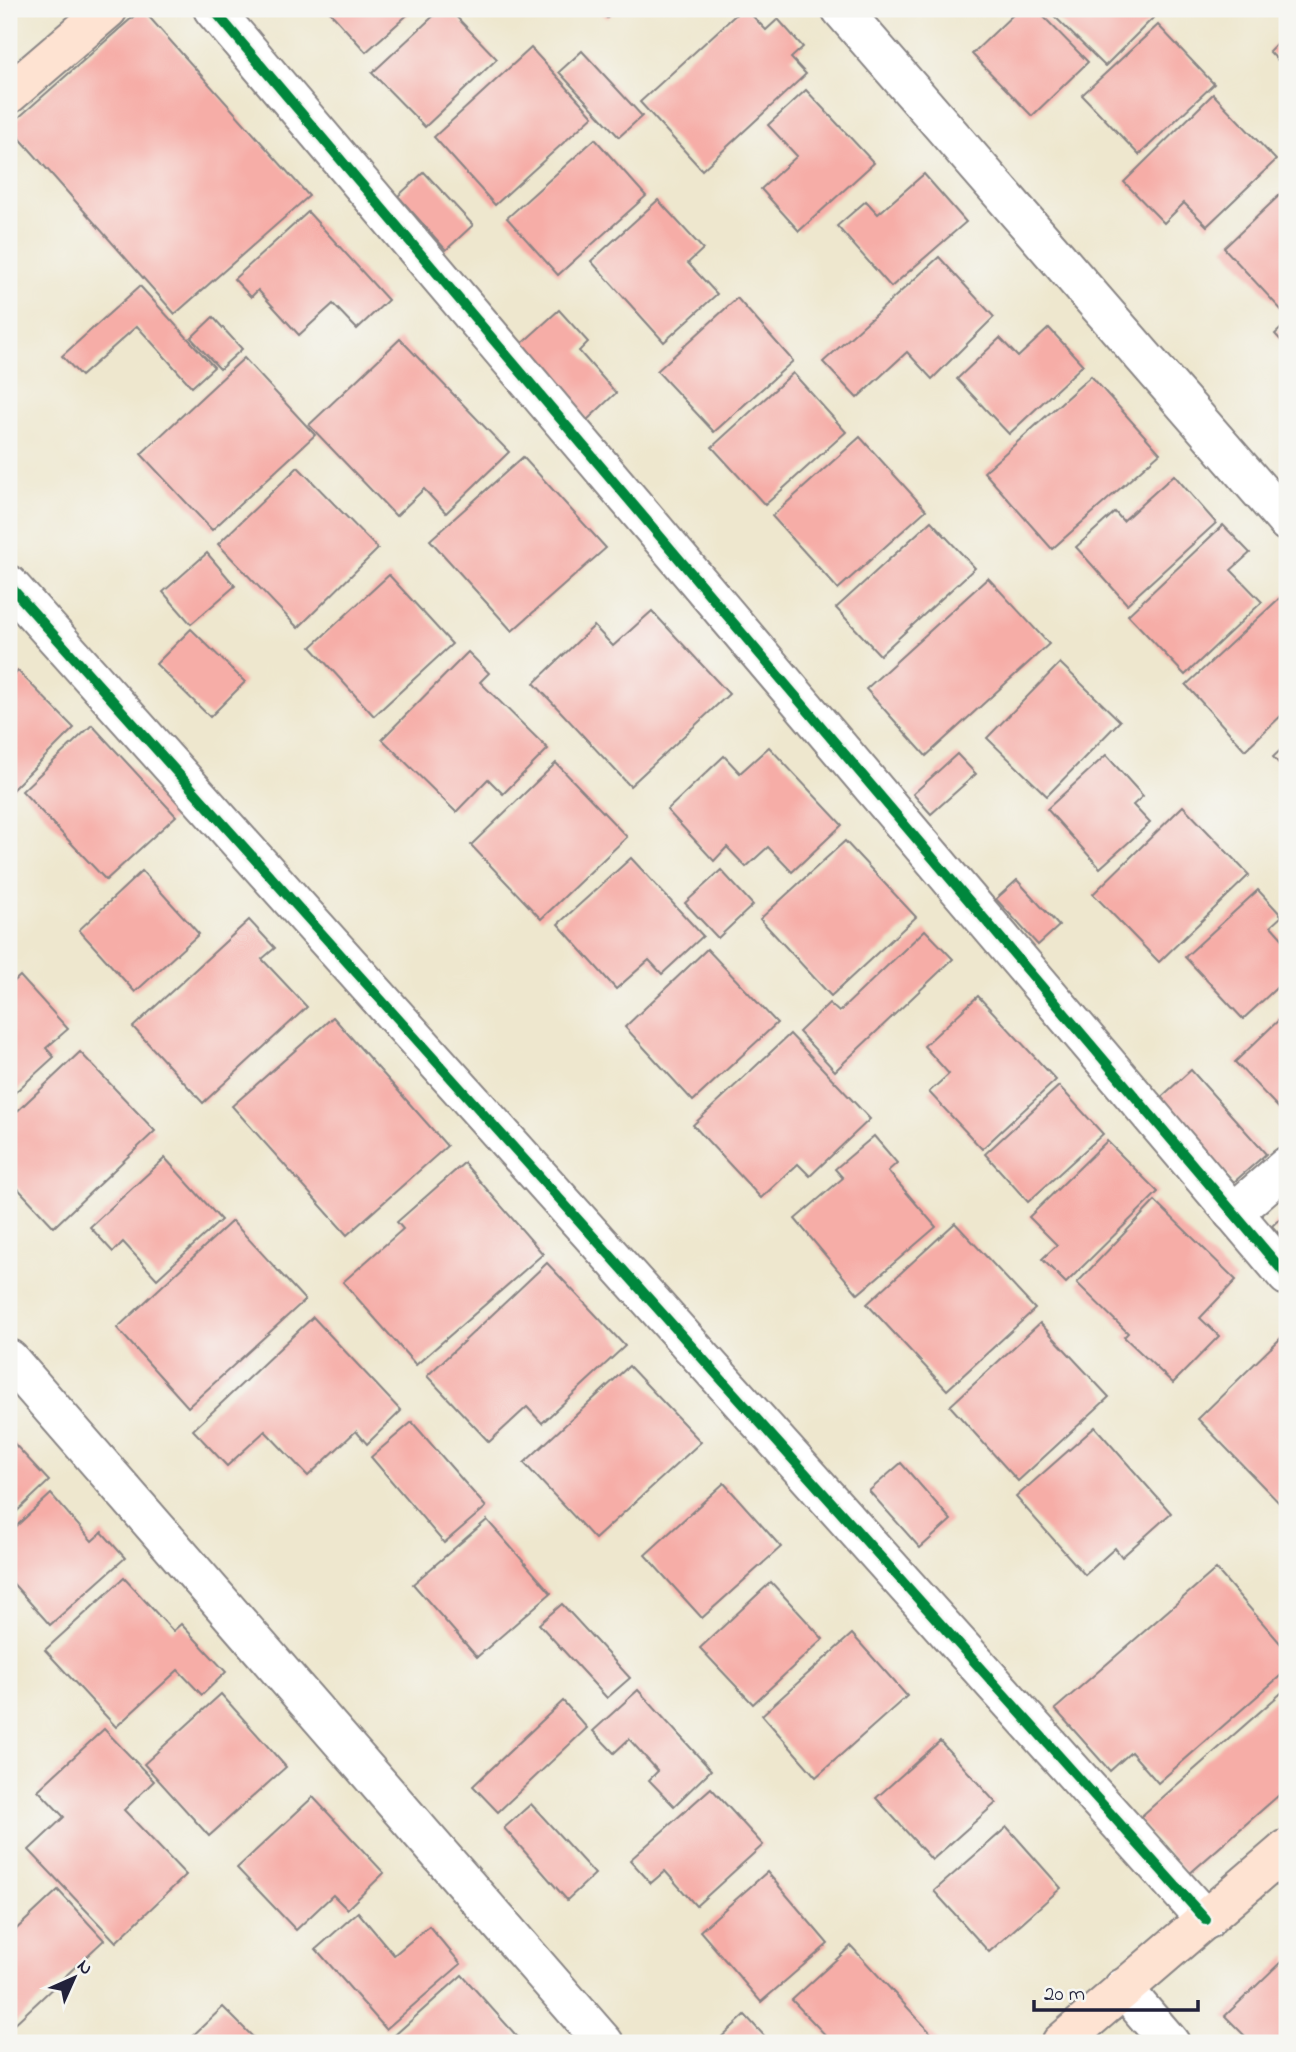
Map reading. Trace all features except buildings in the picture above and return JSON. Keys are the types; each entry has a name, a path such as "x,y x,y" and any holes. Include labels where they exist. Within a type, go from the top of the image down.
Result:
{"main road":[{"path":"9,94 108,9"},
{"path":"1061,2043 1287,1849"}],"street":[{"path":"213,9 1287,1276"},
{"path":"842,9 1287,522"},
{"path":"9,585 1206,1920"},
{"path":"1233,1213 1287,1166"},
{"path":"9,1359 604,2043"},
{"path":"1123,1988 1170,2043"}],"cycle path":[{"path":"213,9 1287,1276"},
{"path":"9,585 1206,1920"}]}
